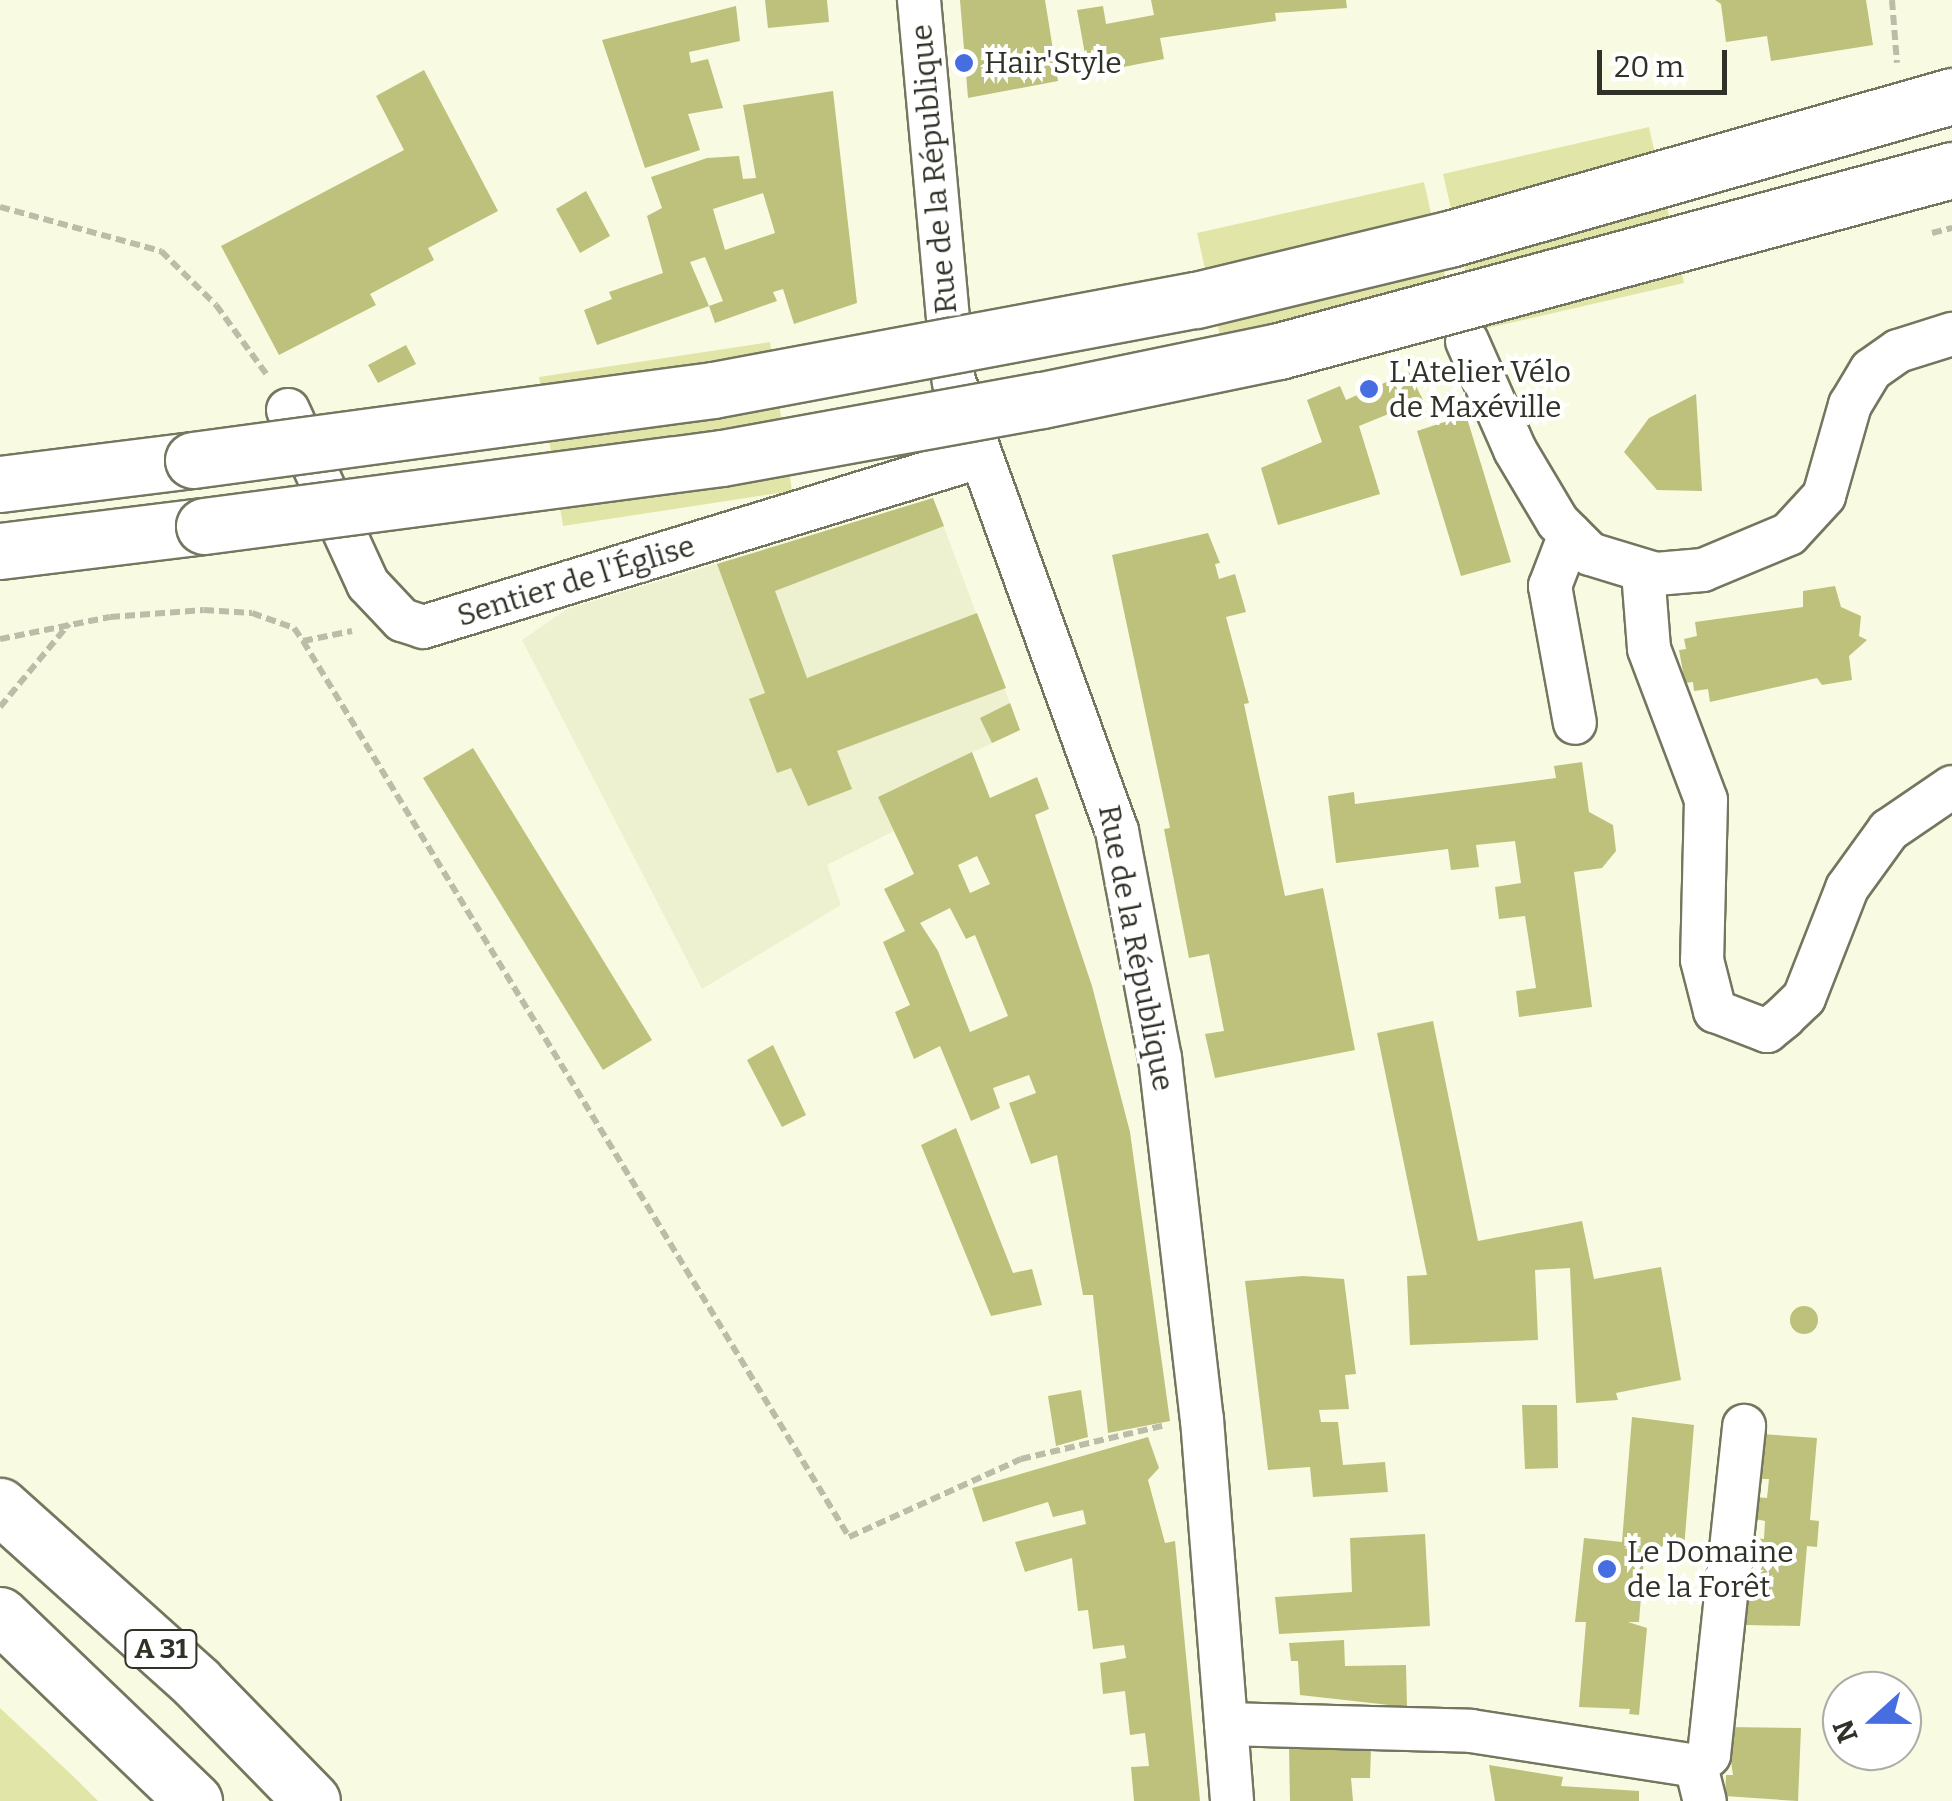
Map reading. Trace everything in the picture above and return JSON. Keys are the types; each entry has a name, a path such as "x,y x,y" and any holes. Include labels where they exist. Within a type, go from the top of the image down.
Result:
{"highway":[{"path":"0,484 732,387 1196,300 1449,239 1952,96"},
{"path":"0,550 722,458 1042,400 1279,351 1952,170"},
{"name":"A 31","path":"0,1506 196,1682 312,1801"},
{"name":"A 31","path":"0,1615 194,1801"}],"street":[{"name":"Rue de la République","path":"919,0 954,381 1092,754 1120,850 1178,1173 1232,1801"},
{"path":"1467,341 1515,450 1570,534 1590,554 1643,572 1703,570 1789,534 1824,496 1850,406 1871,370 1898,351 1952,334"},
{"path":"288,410 368,584 402,620"},
{"name":"Sentier de l'Église","path":"402,620 422,627 979,457"},
{"path":"1570,534 1550,586 1575,723"},
{"path":"1643,572 1650,649 1706,800 1702,960 1715,1011 1767,1031 1804,998 1847,888 1889,830 1952,787"},
{"path":"1226,1724 1471,1731 1701,1784 1709,1756 1744,1426"}],"path":[{"path":"1892,0 1897,78"},
{"path":"0,207 161,251 186,269 239,332 288,410"},
{"path":"1932,233 1952,228"},
{"path":"0,639 69,624 204,610 252,613 294,628 848,1537 1022,1460 1179,1423"},
{"path":"303,641 402,620"},
{"path":"0,707 69,624"}],"shaded area":[{"path":"933,498 1020,730 878,797 894,831 827,865 841,905 702,989 522,640 567,609"}],"green space":[{"path":"1649,127 1684,283 1479,330 1443,174"},
{"path":"1424,182 1458,334 1231,385 1197,233"},
{"path":"770,342 792,491 563,526 539,377"},
{"path":"0,1708 74,1777 98,1801 0,1801"}],"building":[{"path":"765,0 827,0 829,22 768,28"},
{"path":"960,0 1045,0 1058,81 968,98"},
{"path":"1151,0 1346,0 1347,8 1275,13 1276,21 1160,38 1164,59 1108,70 1105,50 1085,54 1077,10 1103,6 1106,24 1154,15"},
{"path":"1715,0 1866,0 1873,45 1771,61 1767,36 1726,42 1721,4"},
{"path":"736,6 740,41 689,52 691,63 708,59 723,108 688,114 700,150 645,168 602,40"},
{"path":"424,70 498,211 428,248 434,260 370,294 376,305 279,355 221,246 404,150 376,96"},
{"path":"833,91 857,303 794,324 783,289 773,292 777,301 715,323 709,306 597,345 584,310 612,299 609,292 663,273 647,216 662,208 651,177 707,158 739,156 743,179 756,178 743,105","holes":["763,193 775,233 725,250 713,209","705,257 723,301 709,306 690,262"]},
{"path":"586,191 610,236 580,253 556,209"},
{"path":"406,345 416,364 378,383 368,365"},
{"path":"1409,372 1423,400 1359,426 1380,494 1278,525 1261,468 1322,442 1307,400 1340,386 1346,400"},
{"path":"1696,394 1702,491 1657,490 1624,452 1649,418"},
{"path":"1466,415 1511,562 1461,576 1417,431"},
{"path":"933,498 944,526 775,591 807,678 977,613 1006,688 837,751 852,789 808,806 791,768 777,773 749,699 765,693 717,564"},
{"path":"1208,533 1220,563 1215,564 1219,579 1235,574 1246,612 1226,617 1249,703 1244,704 1285,896 1323,888 1355,1050 1215,1078 1205,1034 1224,1031 1209,954 1189,958 1164,829 1170,828 1112,555"},
{"path":"1835,586 1841,607 1861,616 1859,636 1867,640 1849,656 1852,680 1822,685 1817,678 1710,702 1708,689 1694,691 1693,682 1685,683 1679,650 1686,649 1684,639 1697,636 1695,622 1803,607 1803,591"},
{"path":"1010,703 1020,730 992,743 980,718"},
{"path":"473,748 652,1040 603,1070 423,778"},
{"path":"972,752 990,798 1037,777 1049,809 1035,815 1092,986 1130,1132 1170,1421 1108,1433 1093,1295 1083,1295 1057,1155 1031,1164 1009,1103 1036,1093 1029,1075 993,1088 1000,1108 971,1121 940,1046 914,1059 895,1012 910,1005 883,942 905,931 884,889 914,874 878,797","holes":["977,856 990,884 970,893 958,865","950,908 966,939 975,935 1008,1016 970,1032 938,951 920,923"]},
{"path":"1582,762 1589,812 1613,825 1616,851 1602,868 1574,872 1592,1007 1519,1017 1516,991 1536,988 1525,916 1499,919 1495,887 1521,883 1515,841 1476,845 1479,867 1451,870 1448,849 1336,863 1328,796 1354,792 1355,804 1556,778 1554,766"},
{"path":"1433,1021 1478,1241 1582,1221 1594,1279 1661,1267 1681,1380 1616,1393 1618,1400 1576,1403 1570,1268 1535,1270 1538,1340 1410,1345 1407,1276 1427,1275 1377,1033"},
{"path":"773,1045 806,1115 782,1127 747,1060"},
{"path":"956,1128 1013,1273 1032,1269 1042,1305 991,1316 921,1145"},
{"path":"1303,1276 1344,1279 1356,1374 1345,1375 1349,1409 1319,1410 1321,1422 1338,1422 1343,1465 1385,1462 1388,1492 1313,1497 1310,1467 1268,1470 1245,1281"},
{"path":"1804,1306 1814,1310 1818,1320 1814,1330 1804,1334 1794,1330 1790,1320 1794,1310"},
{"path":"1081,1390 1088,1437 1056,1446 1048,1396"},
{"path":"1522,1405 1557,1405 1558,1468 1525,1469"},
{"name":"Le Domaine de la Forêt","path":"1632,1417 1694,1425 1684,1549 1645,1545 1639,1622 1628,1622 1647,1628 1639,1715 1629,1714 1630,1709 1579,1707 1586,1622 1575,1622 1584,1538 1622,1542"},
{"name":"Le Domaine de la Forêt","path":"1761,1434 1817,1438 1810,1520 1819,1521 1817,1547 1807,1546 1800,1626 1745,1625 1749,1578 1760,1579 1762,1561 1751,1560 1753,1538 1764,1539 1765,1521 1755,1519 1756,1497 1767,1498 1769,1479 1758,1479"},
{"path":"1148,1437 1159,1468 1148,1480 1165,1543 1175,1541 1200,1801 1134,1801 1131,1767 1149,1766 1145,1733 1130,1735 1125,1691 1103,1694 1100,1663 1126,1658 1124,1645 1093,1649 1088,1610 1078,1611 1072,1558 1025,1572 1015,1542 1086,1524 1083,1510 1053,1517 1048,1502 983,1522 972,1488"},
{"path":"1425,1534 1430,1626 1279,1634 1275,1597 1352,1592 1350,1538"},
{"path":"1344,1640 1345,1666 1406,1665 1407,1707 1300,1695 1298,1661 1291,1661 1289,1643"},
{"path":"1726,1727 1801,1728 1798,1801 1725,1796 1726,1775 1733,1775"},
{"path":"1289,1748 1371,1748 1370,1778 1351,1778 1353,1801 1290,1801"},
{"path":"1489,1765 1563,1777 1561,1786 1639,1791 1639,1801 1495,1801"}],"place":[{"name":"Hair'Style","path":"964,63"},
{"name":"L'Atelier Vélo de Maxéville","path":"1369,389"},
{"name":"Le Domaine de la Forêt","path":"1607,1569"}]}
